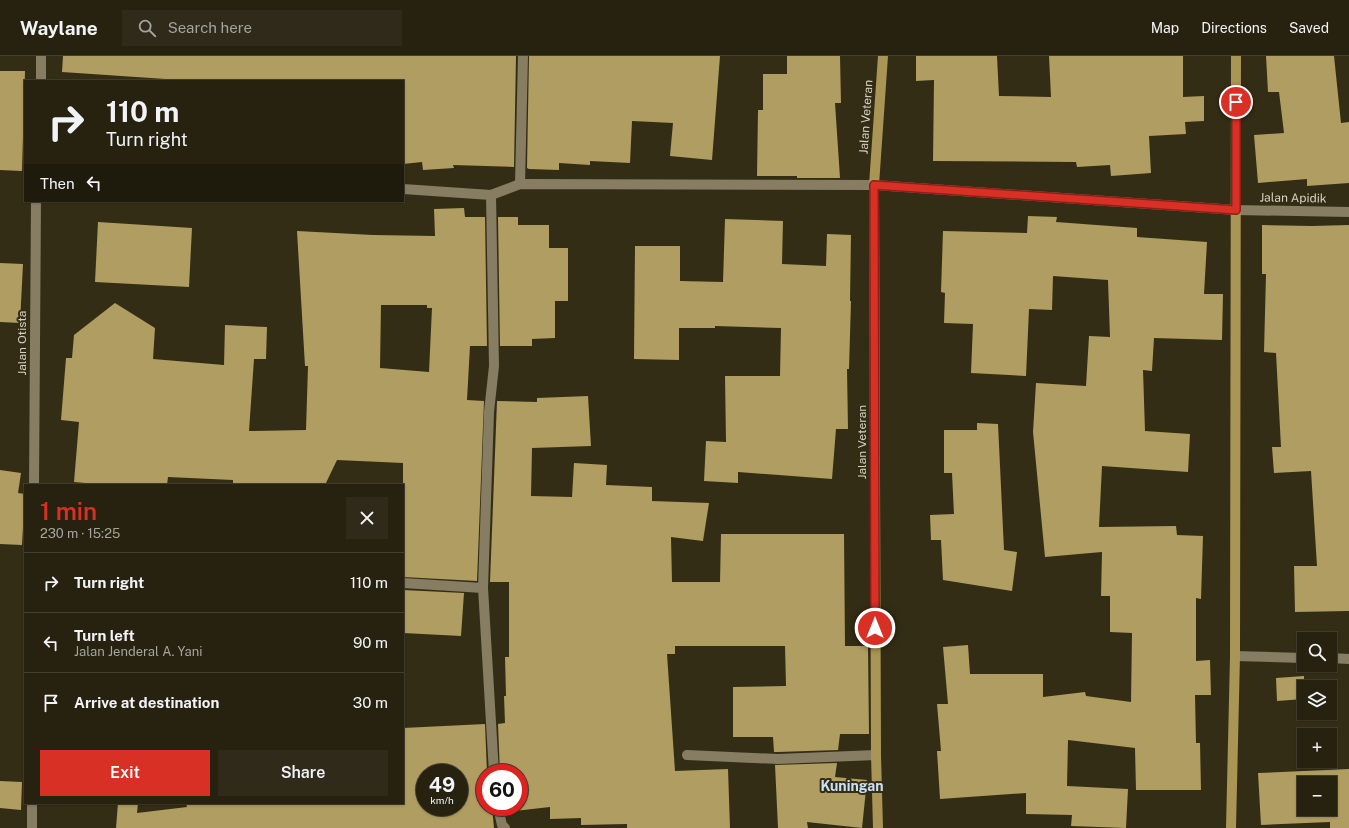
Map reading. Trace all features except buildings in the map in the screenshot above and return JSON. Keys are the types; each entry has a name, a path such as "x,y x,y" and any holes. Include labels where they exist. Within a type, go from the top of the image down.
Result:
{"main road":[{"name":"Jalan Veteran","path":"878,828 876,754 874,185 883,56"},
{"path":"1231,828 1234,656 1236,56"}],"street":[{"path":"41,56 41,80"},
{"path":"404,189 491,195 520,184 524,56"},
{"name":"Jalan Apidik","path":"520,184 874,185 1236,210 1349,212"},
{"path":"491,195 494,366 489,412 483,588 493,764"},
{"name":"Jalan Otista","path":"34,484 36,202"},
{"path":"404,583 483,588"},
{"path":"1234,656 1297,658"},
{"path":"1337,658 1349,659"},
{"path":"687,755 778,760 876,754"},
{"path":"32,804 32,828"},
{"path":"500,816 502,826 505,828"}],"district":[{"name":"Kuningan","path":"852,786"}],"route":[{"path":"875,628 874,185 1236,210 1236,102"}]}
